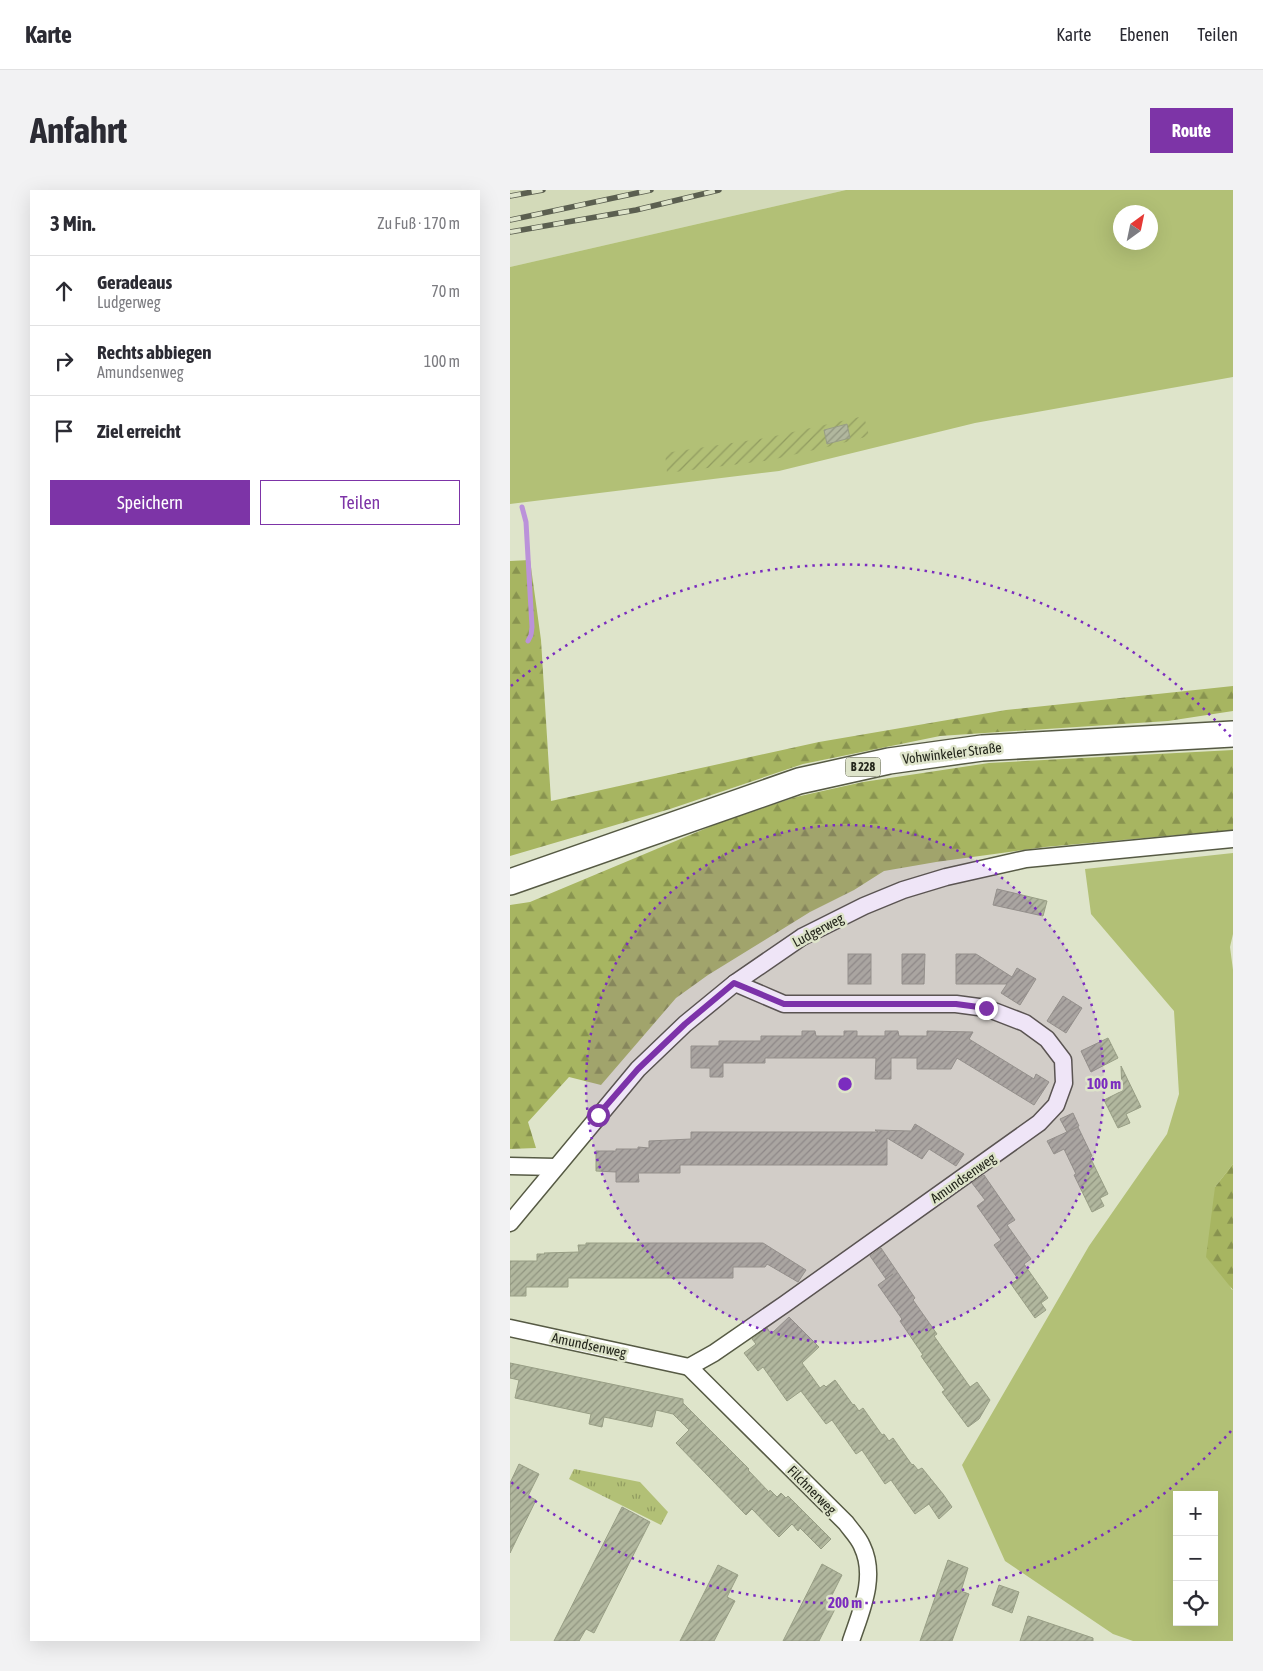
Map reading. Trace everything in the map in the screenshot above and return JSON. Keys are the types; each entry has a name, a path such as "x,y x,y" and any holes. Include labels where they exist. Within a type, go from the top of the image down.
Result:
{"main road":[{"name":"Vohwinkeler Straße","path":"510,882 800,781 889,761 982,748 1233,734"}],"street":[{"name":"Ludgerweg","path":"510,1223 638,1069 685,1024 734,983 802,938 864,906 903,890 946,877 1026,859 1233,839"},
{"name":"Amundsenweg","path":"510,1328 689,1367 714,1353 777,1310 1040,1123 1056,1105 1064,1083 1063,1060 1047,1039 1025,1024 986,1008 956,1004 784,1004 734,983"},
{"path":"510,1166 556,1167"},
{"name":"Filchnerweg","path":"689,1367 846,1523 862,1544 868,1559 868,1582 864,1602 850,1641"}],"shaded area":[{"path":"510,190 846,190 510,267"}],"green space":[{"path":"846,190 1233,190 1233,377 975,423 779,471 510,504 510,267"},
{"path":"864,416 869,436 771,460 667,473 665,453 766,438"},
{"path":"530,560 541,640 551,801 819,742 1006,710 1233,686 1233,711 1168,721 940,736 803,764 670,809 510,856 510,561"},
{"path":"1233,750 1233,830 1045,847 884,871 854,890 810,912 708,975 676,998 601,1085 569,1077 528,1122 536,1148 510,1149 510,905 530,902 721,822 796,797 863,782 989,763"},
{"path":"1233,853 1233,934 1230,947 1233,970 1233,1164 1215,1187 1231,1289 1233,1290 1233,1641 1133,1641 1113,1634 1005,1561 962,1465 1089,1246 1167,1134 1179,1094 1174,1011 1091,914 1085,869"},
{"path":"1233,1164 1233,1290 1206,1257 1215,1187"},
{"path":"574,1469 640,1482 668,1512 661,1525 569,1479"}],"building":[{"path":"847,424 850,438 827,444 824,430"},
{"path":"997,889 1047,901 1043,916 993,905"},
{"path":"848,954 871,954 871,984 848,984"},
{"path":"902,954 925,954 924,984 902,984"},
{"path":"956,954 976,954 1012,977 1017,968 1036,979 1020,1005 1001,993 1007,984 956,984"},
{"path":"1063,996 1082,1008 1066,1033 1047,1021"},
{"path":"802,1031 815,1031 816,1036 844,1036 844,1031 857,1031 857,1036 885,1036 885,1031 898,1031 899,1036 927,1036 927,1031 973,1032 969,1039 1034,1079 1036,1074 1049,1082 1034,1105 957,1058 951,1069 917,1069 917,1058 891,1058 891,1079 875,1079 876,1058 765,1058 765,1063 723,1063 723,1077 710,1077 710,1068 691,1068 691,1046 719,1046 719,1041 761,1041 761,1036 802,1036"},
{"path":"1108,1038 1118,1058 1091,1072 1081,1051"},
{"path":"1121,1066 1141,1107 1126,1114 1130,1123 1118,1128 1104,1100 1122,1091"},
{"path":"1073,1113 1079,1126 1067,1132 1060,1119"},
{"path":"915,1124 964,1154 956,1166 929,1149 922,1159 887,1138 887,1165 680,1165 680,1173 638,1173 639,1182 616,1182 616,1172 596,1171 596,1151 638,1149 638,1147 649,1148 649,1141 691,1139 691,1132 911,1131"},
{"path":"1078,1127 1108,1194 1100,1198 1104,1206 1092,1212 1064,1149 1054,1154 1047,1141"},
{"path":"984,1175 1015,1220 1007,1225 1031,1259 1024,1264 1048,1298 1041,1303 1046,1310 1035,1318 1011,1284 1018,1279 994,1245 1001,1240 977,1206 985,1200 972,1183"},
{"path":"586,1243 763,1243 806,1270 798,1282 767,1264 765,1267 733,1267 733,1278 568,1278 568,1287 526,1287 526,1296 510,1296 510,1261 537,1261 537,1254 544,1253 579,1252 578,1245 586,1245"},
{"path":"881,1248 915,1298 913,1300 937,1334 934,1336 970,1387 977,1382 990,1400 979,1419 968,1427 942,1392 945,1390 921,1356 923,1355 900,1321 902,1319 878,1285 893,1274 886,1279 870,1256"},
{"path":"789,1317 819,1347 802,1363 820,1388 824,1385 826,1387 835,1380 853,1405 859,1411 863,1408 882,1435 884,1434 889,1441 893,1438 912,1465 918,1470 922,1468 943,1494 952,1507 939,1519 929,1504 915,1514 891,1480 885,1484 862,1450 856,1454 832,1420 826,1424 801,1391 787,1401 763,1367 758,1371 744,1353 756,1344 752,1339 767,1328 771,1334"},
{"path":"510,1363 683,1399 683,1403 749,1469 769,1492 770,1490 777,1497 781,1493 786,1498 788,1496 831,1539 821,1549 800,1528 798,1531 792,1524 779,1537 752,1509 746,1515 676,1443 689,1430 673,1414 656,1410 652,1427 604,1417 602,1427 589,1424 591,1414 515,1398 519,1380 510,1378"},
{"path":"519,1464 539,1474 528,1496 536,1500 510,1553 510,1483"},
{"path":"622,1507 650,1522 594,1633 586,1629 579,1641 554,1641"},
{"path":"948,1560 968,1568 961,1591 969,1594 952,1641 920,1641"},
{"path":"822,1564 842,1575 831,1597 839,1601 819,1641 783,1641"},
{"path":"718,1565 738,1575 727,1597 735,1601 714,1641 680,1641"},
{"path":"999,1585 1019,1592 1012,1613 992,1605"},
{"path":"1028,1616 1093,1638 1093,1641 1020,1641"}],"waterway":[{"path":"522,507 526,522 532,627 528,641"}],"railway":[{"path":"510,196 543,190"},
{"path":"510,220 651,190"},
{"path":"510,232 636,210 719,190"}],"route":[{"path":"598,1115 638,1069 685,1024 734,983 784,1004 956,1004 986,1008"}]}
